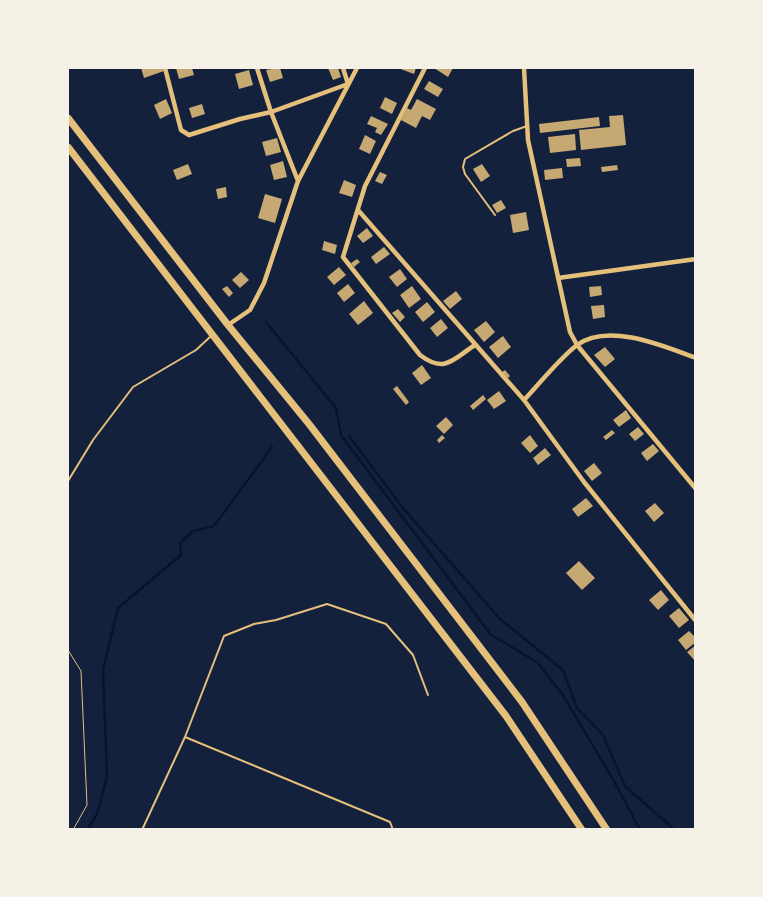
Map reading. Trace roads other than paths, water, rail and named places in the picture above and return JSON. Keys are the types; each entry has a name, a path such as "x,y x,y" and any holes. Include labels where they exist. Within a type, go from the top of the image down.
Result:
{"highway":[{"path":"68,118 228,325 309,424 522,702 607,830"},
{"path":"68,148 506,716 582,830"}],"street":[{"path":"165,68 181,130 189,135 270,112 348,84"},
{"path":"257,68 270,112 298,181"},
{"path":"343,68 348,84"},
{"path":"228,325 250,310 264,282 298,181 357,68"},
{"path":"425,68 364,186 343,257 420,355 431,363 445,364 475,345"},
{"path":"524,68 528,140 570,332 577,345 696,489"},
{"path":"358,210 524,400 584,482 696,621"},
{"path":"558,278 696,259"},
{"path":"524,400 577,345 592,338 620,335 696,358"}],"lane":[{"path":"495,215 465,174 463,167 466,159 527,126"},
{"path":"68,480 93,440 133,387 196,350 213,334"},
{"path":"142,830 185,737 224,636 254,624 276,620 327,604 386,624 414,655 428,695"},
{"path":"185,737 390,822 393,830"}],"waterway":[{"path":"266,322 336,408 341,435 491,635 537,662 563,695 638,826 643,830"},
{"path":"349,436 402,507 500,619 563,670 577,708 603,735 625,786 675,830"},
{"path":"87,830 97,814 107,777 103,670 118,608 181,555 180,543 193,531 214,526 272,447"}]}
